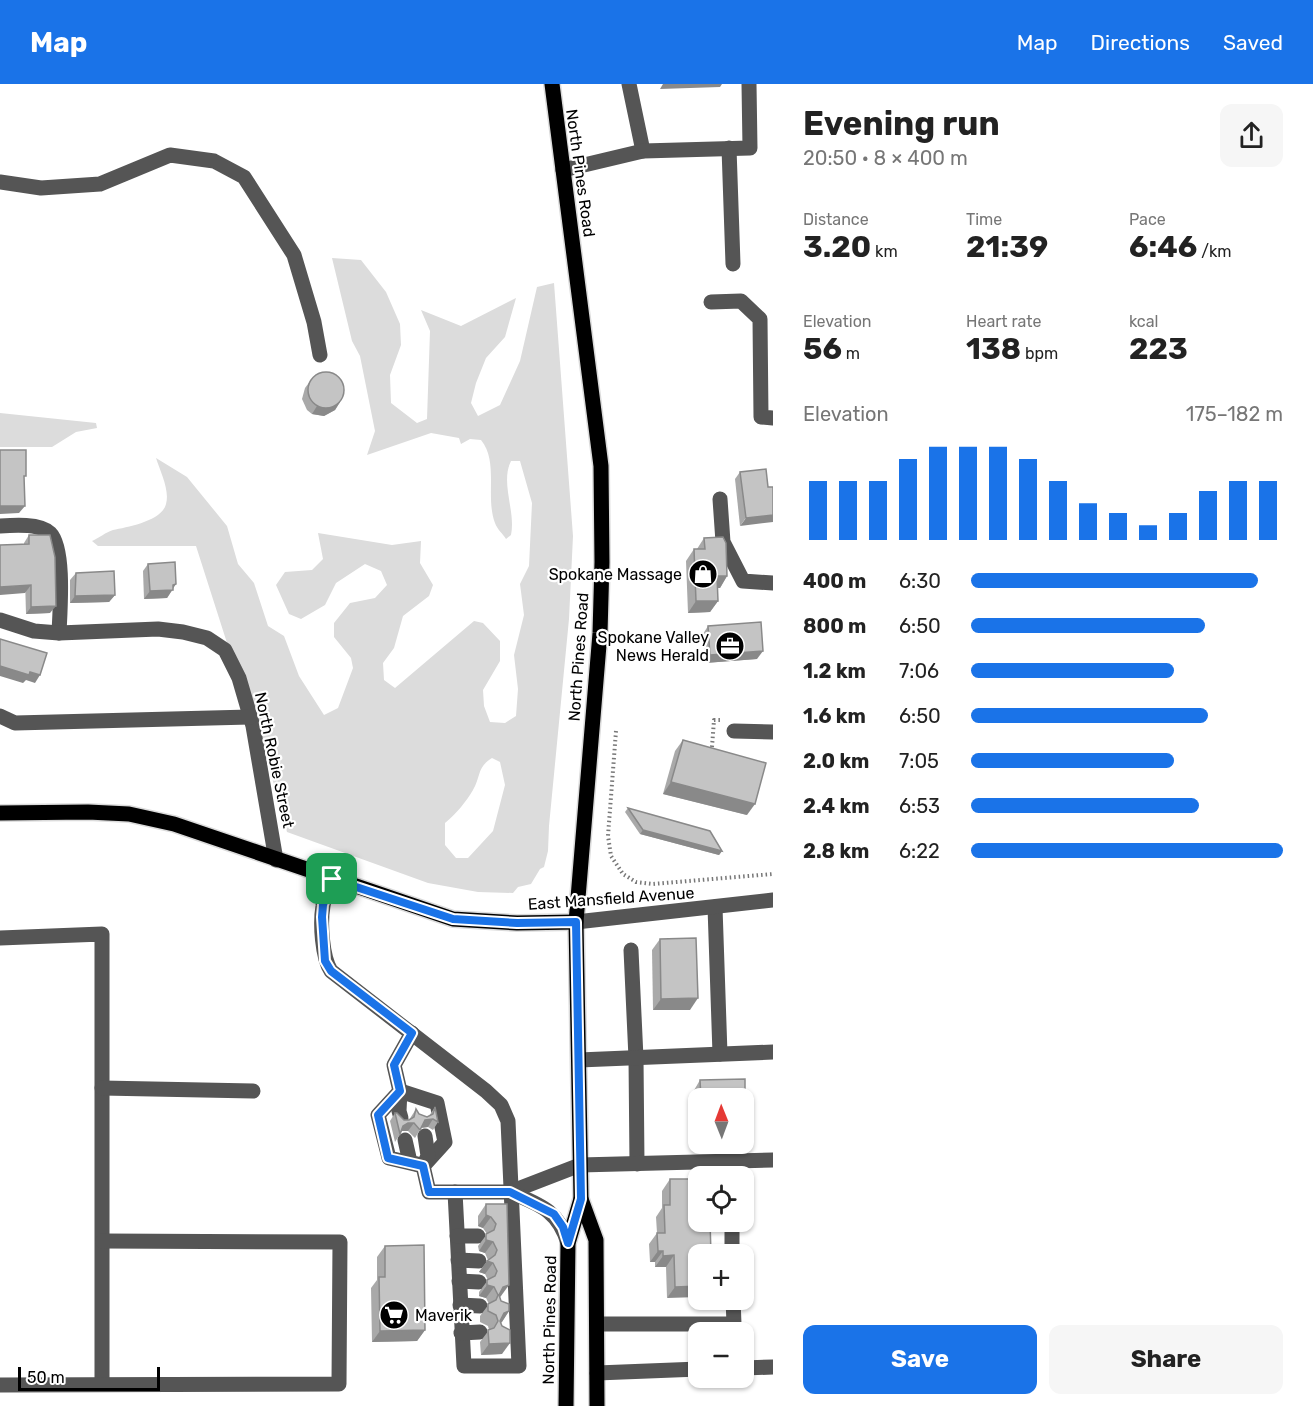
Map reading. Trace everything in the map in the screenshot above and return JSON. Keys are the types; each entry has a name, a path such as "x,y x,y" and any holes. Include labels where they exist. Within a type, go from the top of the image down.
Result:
{"main road":[{"name":"North Pines Road","path":"552,84 601,466 600,633 576,922 581,1199 568,1243 566,1406"},
{"name":"East Mansfield Avenue","path":"0,813 129,814 174,824 453,919 517,923 576,922"},
{"name":"North Pines Road","path":"581,1199 596,1240 597,1406"}],"street":[{"path":"630,84 643,151"},
{"path":"563,170 643,151 750,148 749,84"},
{"path":"729,148 733,264"},
{"path":"0,182 40,188 100,184 170,155 214,161 244,177 294,255 314,322 320,355"},
{"path":"711,302 741,301 760,319 762,417 773,418"},
{"path":"720,499 723,542 743,581 773,583"},
{"path":"0,526 26,525 48,531 57,544 60,586 59,633"},
{"name":"North Robie Street","path":"0,620 34,631 59,633 158,629 183,632 207,638 225,650 239,678 250,717 276,860"},
{"path":"0,716 15,723 250,717"},
{"path":"734,731 773,732"},
{"path":"332,879 323,905 325,961 331,971 501,1105 508,1121 510,1192 506,1234 509,1306 518,1331 519,1366 464,1366 455,1192"},
{"name":"East Mansfield Avenue","path":"576,922 773,900"},
{"path":"715,907 720,1054"},
{"path":"0,938 102,934 102,1384"},
{"path":"632,950 637,1164"},
{"path":"401,1118 400,1091 394,1065 412,1033"},
{"path":"579,1060 773,1052"},
{"path":"102,1088 253,1091"},
{"path":"400,1091 418,1107 420,1115"},
{"path":"400,1091 378,1115 388,1158 423,1166"},
{"path":"400,1091 437,1103 445,1142 423,1166"},
{"path":"425,1136 428,1156 423,1166 429,1192 510,1192 580,1165 637,1164 688,1167"},
{"path":"405,1140 410,1162 423,1166"},
{"path":"744,1166 773,1160"},
{"path":"510,1192 554,1214 563,1227 568,1243"},
{"path":"457,1236 478,1236"},
{"path":"0,1385 339,1384 340,1242 103,1241"},
{"path":"458,1260 479,1261"},
{"path":"459,1281 479,1282"},
{"path":"460,1305 480,1306"},
{"path":"597,1324 688,1327"},
{"path":"502,1332 518,1331"},
{"path":"461,1333 480,1332"},
{"path":"754,1368 773,1367"},
{"path":"597,1373 688,1369"}],"path":[{"path":"616,731 608,837 611,856 623,874 636,882 653,884 773,874"}],"shaded area":[{"path":"332,258 361,260 386,292 400,324 401,345 390,375 391,403 417,423 427,419 430,331 421,310 461,326 516,298 505,337 486,358 476,383 471,403 478,416 500,405 520,361 537,287 554,283 573,536 569,619 548,851 544,867 540,869 531,884 518,887 513,893 478,892 428,883 287,832 246,683 227,643 196,546 98,546 92,541 110,531 151,519 163,510 167,493 156,458 187,477 227,526 238,564 254,583 268,626 284,636 299,676 324,715 338,708 353,668 351,658 334,637 334,623 350,603 375,598 387,585 381,571 365,564 336,583 325,605 301,619 289,614 276,585 285,572 312,570 323,559 318,533 392,545 421,541 420,563 433,585 429,596 403,616 394,648 383,663 384,680 395,688 474,621 483,623 500,641 500,661 483,690 484,706 490,722 505,723 516,716 518,689 514,655 524,615 520,584 529,566 532,503 520,461 511,461 508,470 507,488 512,526 511,535 506,539 496,525 492,513 491,469 481,440 470,439 461,444 459,438 431,433 367,455 375,431 360,356 352,341","holes":["492,758 500,762 505,785 493,831 468,858 456,858 445,845 445,823 464,803 487,761"]},
{"path":"0,413 96,423 97,428 76,432 52,447 0,447"}],"building":[{"path":"326,372 339,377 344,390 339,403 326,408 313,403 308,390 313,377"},
{"path":"0,450 26,450 25,506 0,506"},
{"path":"766,469 768,487 773,487 773,515 746,518 740,472"},
{"path":"29,535 50,535 55,557 56,606 31,607 31,585 0,587 0,545 29,544"},
{"name":"Spokane Massage","path":"723,537 726,543 727,576 717,576 718,601 696,601 694,549 705,549 704,538"},
{"path":"175,562 176,584 173,585 173,590 150,591 148,564"},
{"path":"114,571 115,595 75,596 76,573"},
{"name":"Spokane Valley News Herald","path":"761,622 763,651 710,655 708,626"},
{"path":"0,639 47,653 40,675 30,672 29,675 0,666"},
{"path":"683,740 766,763 755,804 671,782"},
{"path":"628,808 710,831 722,851 643,830"},
{"path":"696,938 698,998 661,999 660,939"},
{"path":"745,1079 745,1088 700,1088 700,1080"},
{"path":"435,1107 438,1122 433,1119 425,1120 420,1130 414,1123 408,1123 403,1126 400,1134 395,1113 404,1120 409,1120 414,1117 416,1109 419,1114 427,1117 433,1114"},
{"path":"670,1179 688,1179 688,1232 710,1232 711,1244 688,1244 688,1286 675,1287 674,1255 663,1256 663,1251 658,1251 657,1233 665,1233 664,1205 670,1205"},
{"path":"486,1204 507,1204 509,1285 503,1287 499,1295 501,1301 509,1304 509,1311 504,1313 500,1321 502,1326 510,1330 510,1343 489,1344 488,1330 494,1328 498,1321 496,1315 488,1311 488,1304 496,1300 498,1295 494,1287 487,1285 487,1280 495,1276 497,1271 493,1263 487,1261 495,1255 497,1250 493,1242 486,1240 486,1234 494,1230 496,1224 491,1217 486,1215"},
{"name":"Maverik","path":"424,1245 425,1330 380,1331 379,1277 385,1277 385,1246"}],"place":[{"name":"Spokane Massage","path":"703,574"},
{"name":"Spokane Valley News Herald","path":"730,646"},
{"name":"Maverik","path":"394,1315"}],"route":[{"path":"332,879 453,919 517,923 576,922 581,1199 568,1243 563,1227 554,1214 534,1203 510,1192 429,1192 423,1166 388,1158 378,1115 400,1091 394,1065 412,1033 331,971 325,961 323,905 332,879"}]}
